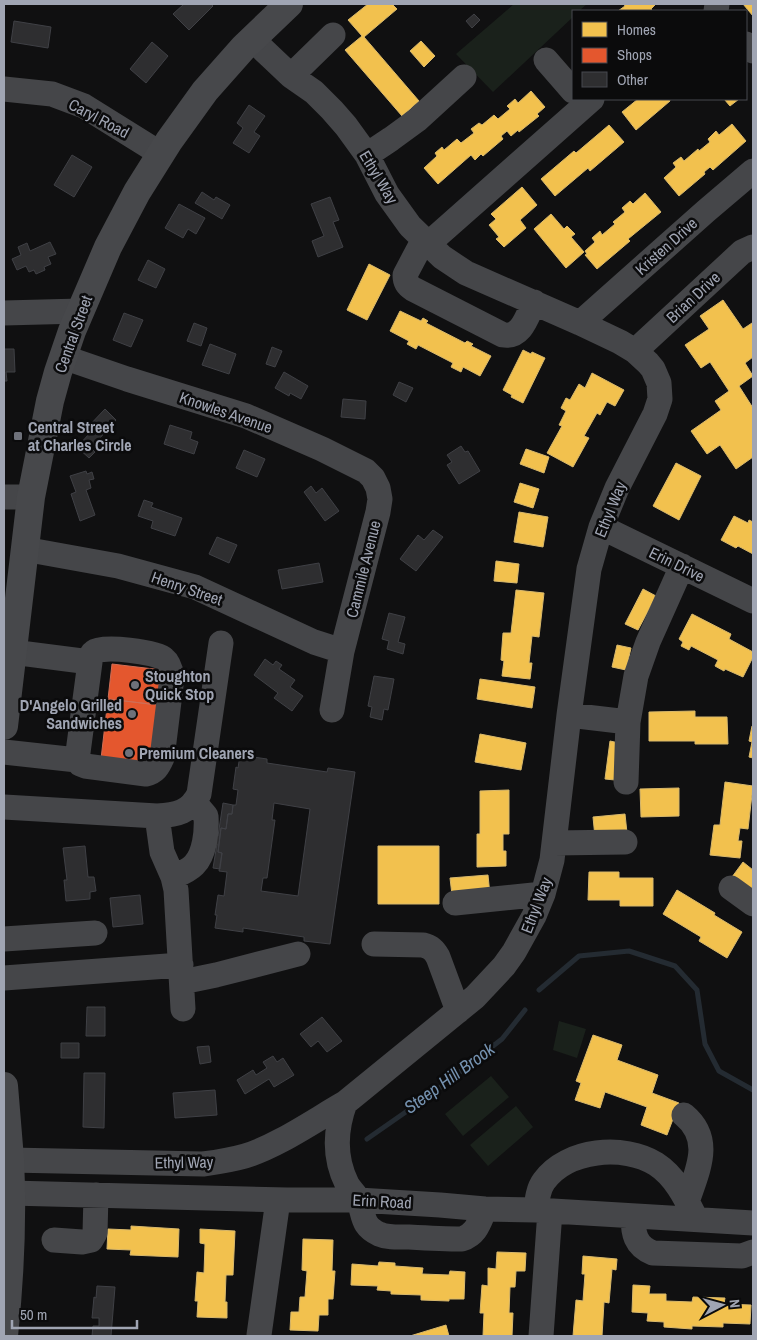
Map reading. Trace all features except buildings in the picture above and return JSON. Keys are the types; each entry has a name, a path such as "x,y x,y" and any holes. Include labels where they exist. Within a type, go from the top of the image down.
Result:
{"main road":[{"name":"Central Street","path":"4,726 6,683 12,652 31,497 50,401 63,357 81,310 119,226 137,192 161,154 205,91 252,39 289,4"},
{"path":"4,1086 10,1160 10,1258 4,1336"}],"street":[{"path":"291,76 333,35"},
{"name":"Ethyl Way","path":"10,1160 203,1164 226,1161 247,1155 278,1141 345,1103 475,997 504,966 524,937 534,916 543,894 552,860 586,583 601,528 617,488 652,422 660,399 659,384 653,369 642,356 580,323 460,269 442,257 410,226 387,194 367,155 346,126 314,92 291,76 252,39"},
{"path":"546,60 572,87"},
{"path":"367,155 417,120 464,77"},
{"name":"Caryl Road","path":"4,89 52,94 84,106 161,154"},
{"path":"534,302 521,329 509,336 503,335 412,289 405,280 405,274 426,242 581,100"},
{"name":"Kristen Drive","path":"580,323 753,171"},
{"name":"Brian Drive","path":"634,351 742,252 753,247"},
{"path":"4,313 81,310"},
{"name":"Knowles Avenue","path":"63,357 246,416 366,471 373,478 378,488"},
{"name":"Cammile Avenue","path":"332,710 342,651 378,512 380,499 378,488"},
{"path":"4,497 31,497"},
{"name":"Erin Drive","path":"601,528 753,601"},
{"name":"Henry Street","path":"24,549 118,566 195,587 314,642 342,651"},
{"path":"626,782 628,722 636,676 648,642 682,566"},
{"path":"4,807 169,816 187,809 195,803 201,783 221,643"},
{"path":"4,752 77,760 85,766 146,774 152,773 162,758 172,677 171,670 164,659 156,654 106,648 95,651 91,656 90,662 77,760"},
{"path":"12,652 90,662"},
{"path":"569,715 628,722"},
{"path":"173,877 194,866 202,852 206,816 195,803"},
{"path":"157,816 162,852 173,877 176,890 182,1009"},
{"path":"554,843 625,842"},
{"path":"731,888 753,904"},
{"path":"455,902 543,894"},
{"path":"4,939 95,933"},
{"path":"374,944 423,945 430,947 438,957 458,1011"},
{"path":"4,978 216,975 298,954"},
{"path":"345,1103 340,1116 337,1138 337,1149 342,1173 358,1200 363,1218 372,1230 385,1237 462,1239 469,1237 474,1232 485,1209"},
{"path":"684,1115 694,1126 702,1147 691,1210"},
{"path":"541,1336 543,1210 537,1197 543,1182 556,1168 582,1156 608,1152 632,1154 646,1158 658,1165 673,1180 683,1193 691,1210"},
{"name":"Erin Road","path":"10,1193 278,1200 358,1200 440,1204 485,1209 543,1210 633,1216 691,1210 753,1223"},
{"path":"54,1240 82,1242 91,1240 95,1232 96,1195"},
{"path":"259,1335 278,1200"},
{"path":"633,1216 633,1226 637,1240 642,1247 654,1253 742,1256 753,1252"}],"shaded area":[{"path":"514,4 587,4 580,10 572,10 572,18 493,92 456,54"},
{"path":"559,1021 586,1029 577,1058 553,1050"},
{"path":"491,1076 509,1097 463,1136 445,1114"},
{"path":"516,1106 533,1127 488,1166 470,1145"}],"waterway":[{"name":"Steep Hill Brook","path":"539,990 579,956 629,951 675,966 697,990 705,1044 719,1071 753,1090"},
{"name":"Steep Hill Brook","path":"367,1139 433,1093 502,1039 525,1010"}],"place":[{"name":"Central Street at Charles Circle","path":"18,436"},
{"name":"Stoughton Quick Stop","path":"135,685"},
{"name":"D'Angelo Grilled Sandwiches","path":"132,714"},
{"name":"Premium Cleaners","path":"129,753"}]}
